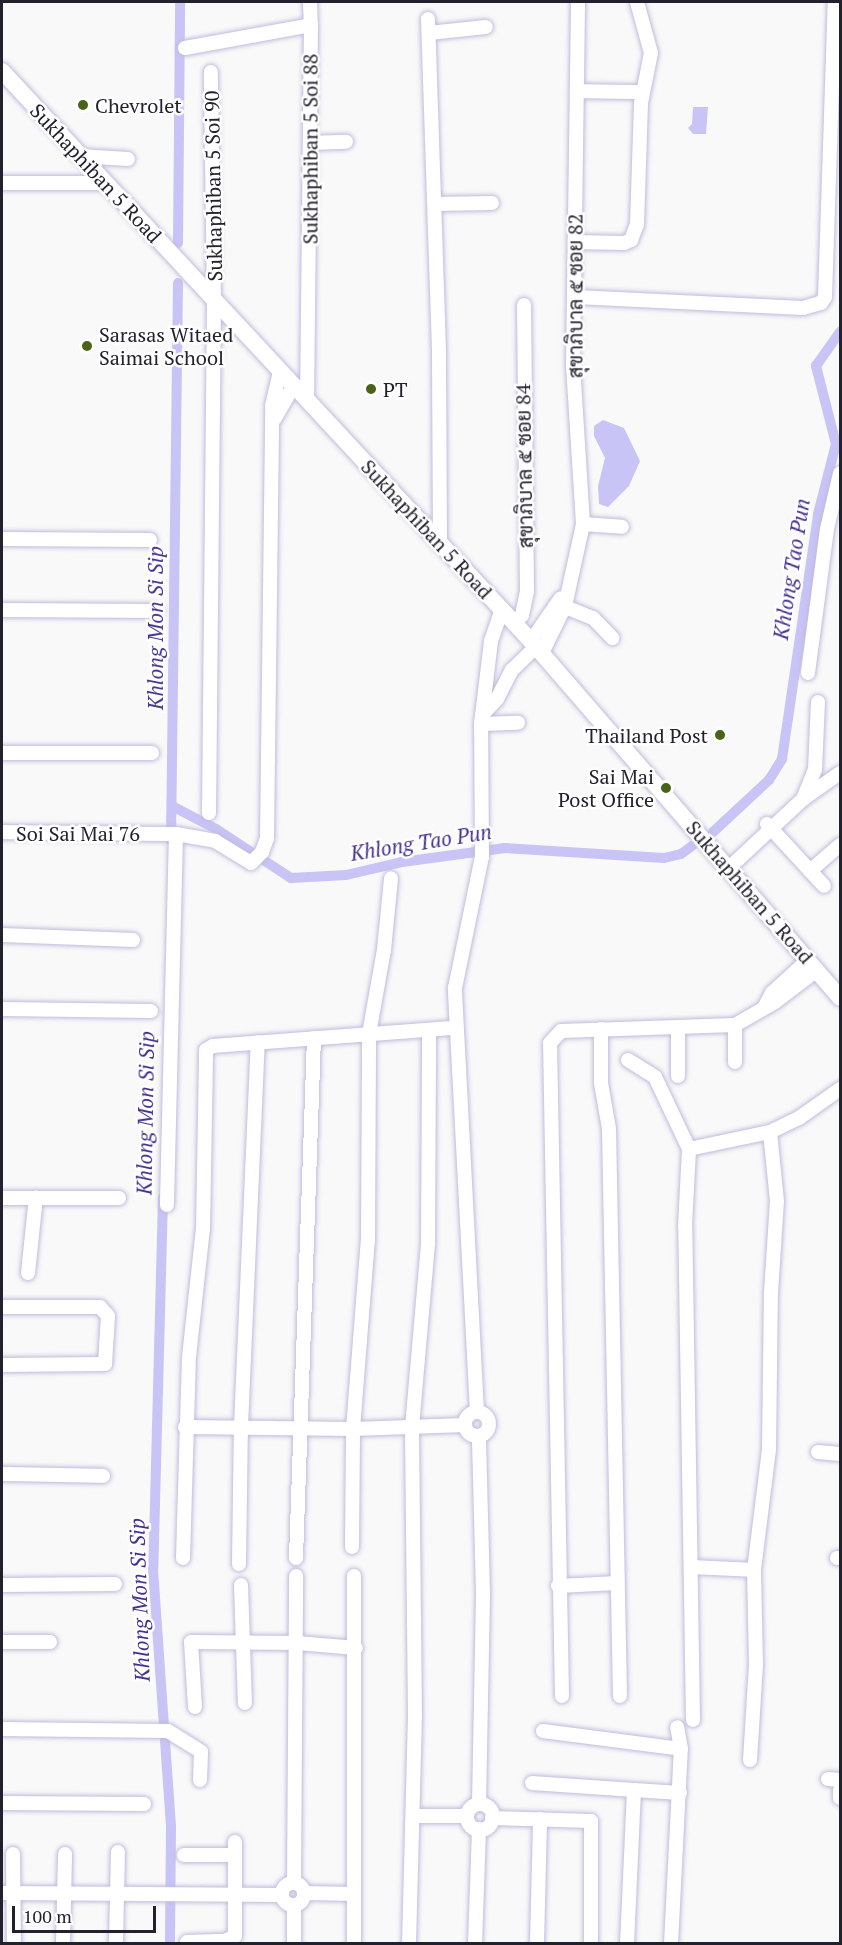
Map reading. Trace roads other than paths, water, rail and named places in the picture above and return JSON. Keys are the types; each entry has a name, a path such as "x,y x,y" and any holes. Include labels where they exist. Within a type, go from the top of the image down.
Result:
{"main road":[{"name":"Sukhaphiban 5 Road","path":"2,70 178,263 537,647 840,998"}],"street":[{"path":"310,2 311,25"},
{"name":"สุขาภิบาล ๕ ซอย 82","path":"512,669 537,647 561,605 583,524 573,364 576,297 578,2"},
{"path":"575,243 617,244 631,240 634,232 642,92 651,52 637,2"},
{"path":"576,297 803,308 821,303 825,297 835,2"},
{"name":"Sukhaphiban 5 Soi 88","path":"186,48 311,25 307,400"},
{"path":"440,542 435,204 429,26 486,27"},
{"name":"Sukhaphiban 5 Soi 90","path":"209,813 214,300 211,72"},
{"path":"577,91 642,92"},
{"path":"310,143 346,142"},
{"path":"80,156 128,159"},
{"path":"2,183 105,183"},
{"path":"435,204 492,203"},
{"name":"สุขาภิบาล ๕ ซอย 84","path":"514,624 522,615 527,591 524,305"},
{"path":"273,423 273,397 280,371"},
{"path":"273,423 294,385"},
{"name":"Soi Sai Mai 76","path":"2,832 155,833 203,836 251,863 258,856 267,838 273,423"},
{"path":"808,673 839,481"},
{"path":"583,524 622,527"},
{"path":"2,539 150,540"},
{"path":"561,605 593,618 612,638"},
{"path":"477,1412 454,1028 459,959 482,853 482,720 489,655 502,609"},
{"path":"2,610 157,610"},
{"path":"482,720 497,699 512,669 489,655"},
{"path":"803,799 815,770 818,702"},
{"path":"482,720 518,723"},
{"path":"2,753 152,753"},
{"path":"815,770 840,772"},
{"path":"727,866 803,799 840,772"},
{"path":"772,825 824,886"},
{"path":"167,1205 175,834"},
{"path":"810,871 840,845"},
{"path":"352,1547 353,1429 368,1240 369,1034 384,950 391,878"},
{"path":"2,934 133,940"},
{"path":"562,1696 548,1053 553,1036 561,1031 735,1025 765,1006 813,965"},
{"path":"2,1009 151,1011"},
{"path":"735,1025 735,1062"},
{"path":"183,1558 185,1426 203,1229 205,1055 213,1046 454,1028"},
{"path":"678,1028 678,1076"},
{"path":"601,1029 601,1083 609,1129 620,1696"},
{"path":"409,1944 414,1815 412,1427 428,1243 429,1031"},
{"path":"296,1557 298,1428 308,1262 314,1038"},
{"path":"239,1564 241,1426 258,1042"},
{"path":"628,1060 655,1077 689,1149 685,1226 693,1567 690,1623 693,1720"},
{"path":"689,1149 770,1132 799,1118 840,1089"},
{"path":"750,1760 756,1665 754,1570 769,1450 771,1293 777,1201 770,1132"},
{"path":"28,1273 36,1197"},
{"path":"2,1198 119,1198"},
{"path":"2,1307 100,1307 108,1316 105,1364 2,1365"},
{"path":"479,1436 471,1435 465,1425 467,1417 477,1412 484,1415 488,1423 479,1436 483,1593 479,1804"},
{"path":"185,1426 353,1429 465,1425"},
{"path":"818,1452 840,1454"},
{"path":"2,1474 103,1476"},
{"path":"693,1567 754,1570"},
{"path":"296,1576 298,1643 294,1882 304,1893 354,1894"},
{"path":"354,1576 356,1648 354,1944"},
{"path":"558,1586 617,1583"},
{"path":"2,1585 115,1584"},
{"path":"241,1585 245,1702"},
{"path":"2,1642 50,1642"},
{"path":"195,1707 191,1642 298,1643 356,1648"},
{"path":"671,1944 680,1792 681,1749 677,1727"},
{"path":"2,1730 168,1731 201,1752 200,1780"},
{"path":"543,1731 681,1749"},
{"path":"532,1783 680,1792"},
{"path":"627,1944 634,1790"},
{"path":"840,1790 840,1798"},
{"path":"2,1803 144,1804"},
{"path":"479,1804 489,1808 492,1818 488,1827 479,1829 470,1825 467,1816 469,1810 479,1804"},
{"path":"414,1815 467,1816"},
{"path":"492,1818 591,1821 591,1944"},
{"path":"537,1944 540,1819"},
{"path":"475,1944 479,1829"},
{"path":"184,1855 235,1848 235,1936 225,1941 187,1942"},
{"path":"116,1944 118,1852"},
{"path":"13,1854 7,1893 14,1944"},
{"path":"63,1944 65,1854"},
{"path":"294,1882 287,1884 282,1894 285,1902 294,1905"},
{"path":"7,1893 282,1894"},
{"path":"294,1905 302,1900 304,1893"},
{"path":"294,1905 294,1944"}],"waterway":[{"name":"Khlong Mon Si Sip","path":"178,243 180,2"},
{"name":"Khlong Mon Si Sip","path":"171,840 178,283"},
{"name":"Khlong Tao Pun","path":"713,832 769,780 782,759 818,514 836,444 816,366 840,332"},
{"name":"Khlong Tao Pun","path":"172,806 216,829 291,878 346,875 402,862 505,848 664,858 681,854 692,846"},
{"name":"Khlong Mon Si Sip","path":"163,1198 153,1569 171,1826 170,1944"}],"place":[{"name":"Chevrolet","path":"83,105"},
{"name":"Sarasas Witaed Saimai School","path":"87,346"},
{"name":"PT","path":"371,389"},
{"name":"Thailand Post","path":"720,735"},
{"name":"Sai Mai Post Office","path":"666,788"}]}
